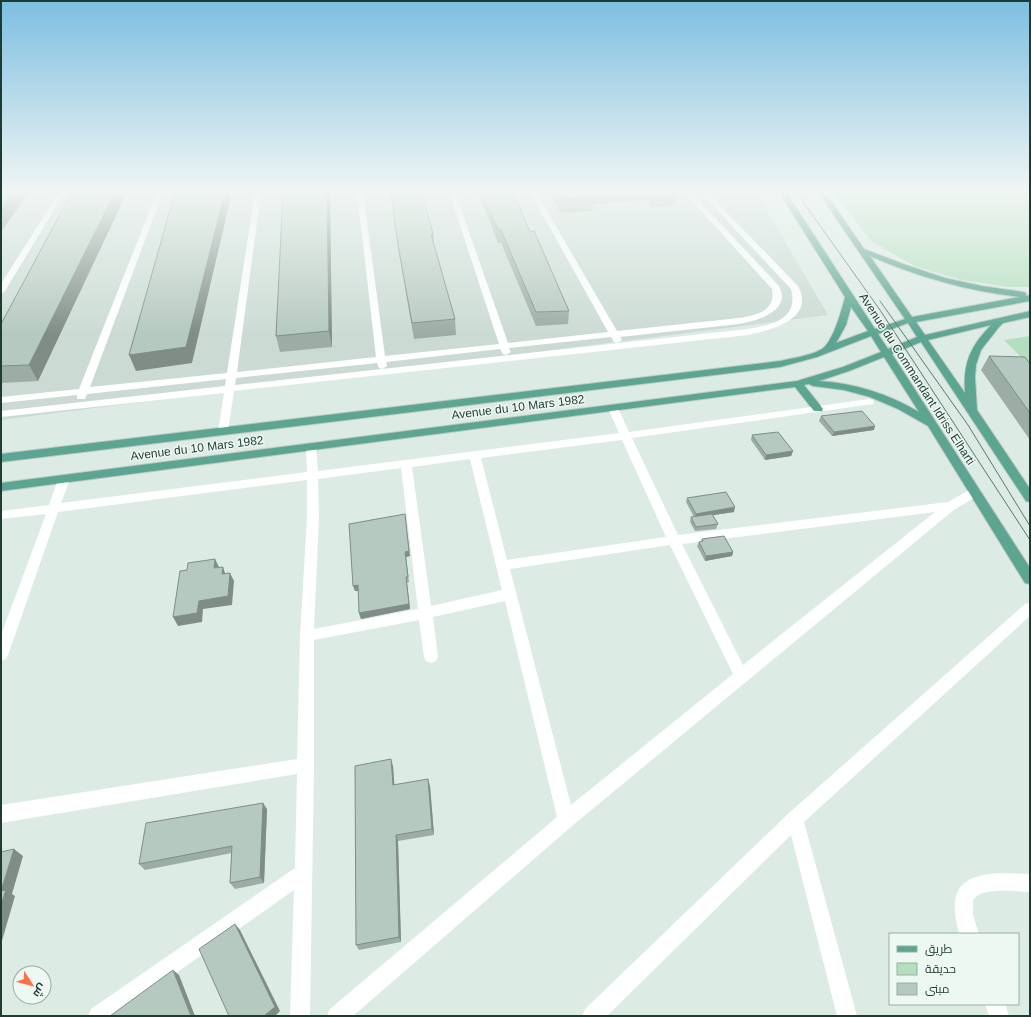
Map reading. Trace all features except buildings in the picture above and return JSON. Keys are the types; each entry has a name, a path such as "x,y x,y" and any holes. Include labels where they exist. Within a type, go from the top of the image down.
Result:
{"main road":[{"name":"Avenue du Commandant Idriss Elharti","path":"812,239 886,352 1030,579"},
{"path":"855,239 1030,498"},
{"path":"863,251 895,266 940,280 989,291 1030,297"},
{"path":"827,350 842,323 849,297"},
{"name":"Avenue du 10 Mars 1982","path":"1,458 780,364 827,350 873,332 910,320 1030,297"},
{"name":"Avenue du 10 Mars 1982","path":"1,487 802,383 846,369 923,338 1002,319 1030,314"},
{"path":"972,411 970,370 973,360 984,338 1002,319"},
{"path":"802,383 818,409"},
{"path":"802,383 839,386 873,394 906,408 933,427"}],"street":[{"path":"1,292 33,239"},
{"path":"78,405 142,239"},
{"path":"223,431 251,239"},
{"path":"366,239 382,372"},
{"path":"468,239 508,358"},
{"path":"560,239 620,345"},
{"path":"1,400 749,319 765,314 777,301 777,292 772,283 731,239"},
{"path":"1,414 760,330 782,322 795,311 798,293 790,282 749,239"},
{"path":"1019,316 1030,318"},
{"path":"1,515 54,507 314,476 625,436 869,402"},
{"path":"613,408 674,540 741,676"},
{"path":"300,1016 306,765 307,636 314,476 311,447"},
{"path":"475,455 504,565 566,820"},
{"path":"406,464 431,657"},
{"path":"1,655 64,479"},
{"path":"337,1016 566,820 741,676 951,506 974,492"},
{"path":"504,565 674,540 951,506"},
{"path":"307,636 425,613 510,594"},
{"path":"592,1016 795,819 1030,608"},
{"path":"1,814 306,765"},
{"path":"795,819 847,1016"},
{"path":"98,1016 304,872"},
{"path":"969,933 964,919 963,897 970,887 983,882 1030,883"},
{"path":"995,1005 999,1016"}],"shaded area":[{"path":"1,239 784,239 828,315 1,420"}],"green space":[{"path":"870,239 1030,239 1030,287 1008,287 962,280 915,266"},
{"path":"1030,336 1030,366 1004,340"}],"tram line":[{"path":"830,239 880,310 1030,540"},
{"path":"880,301 968,425 1030,526"}]}
